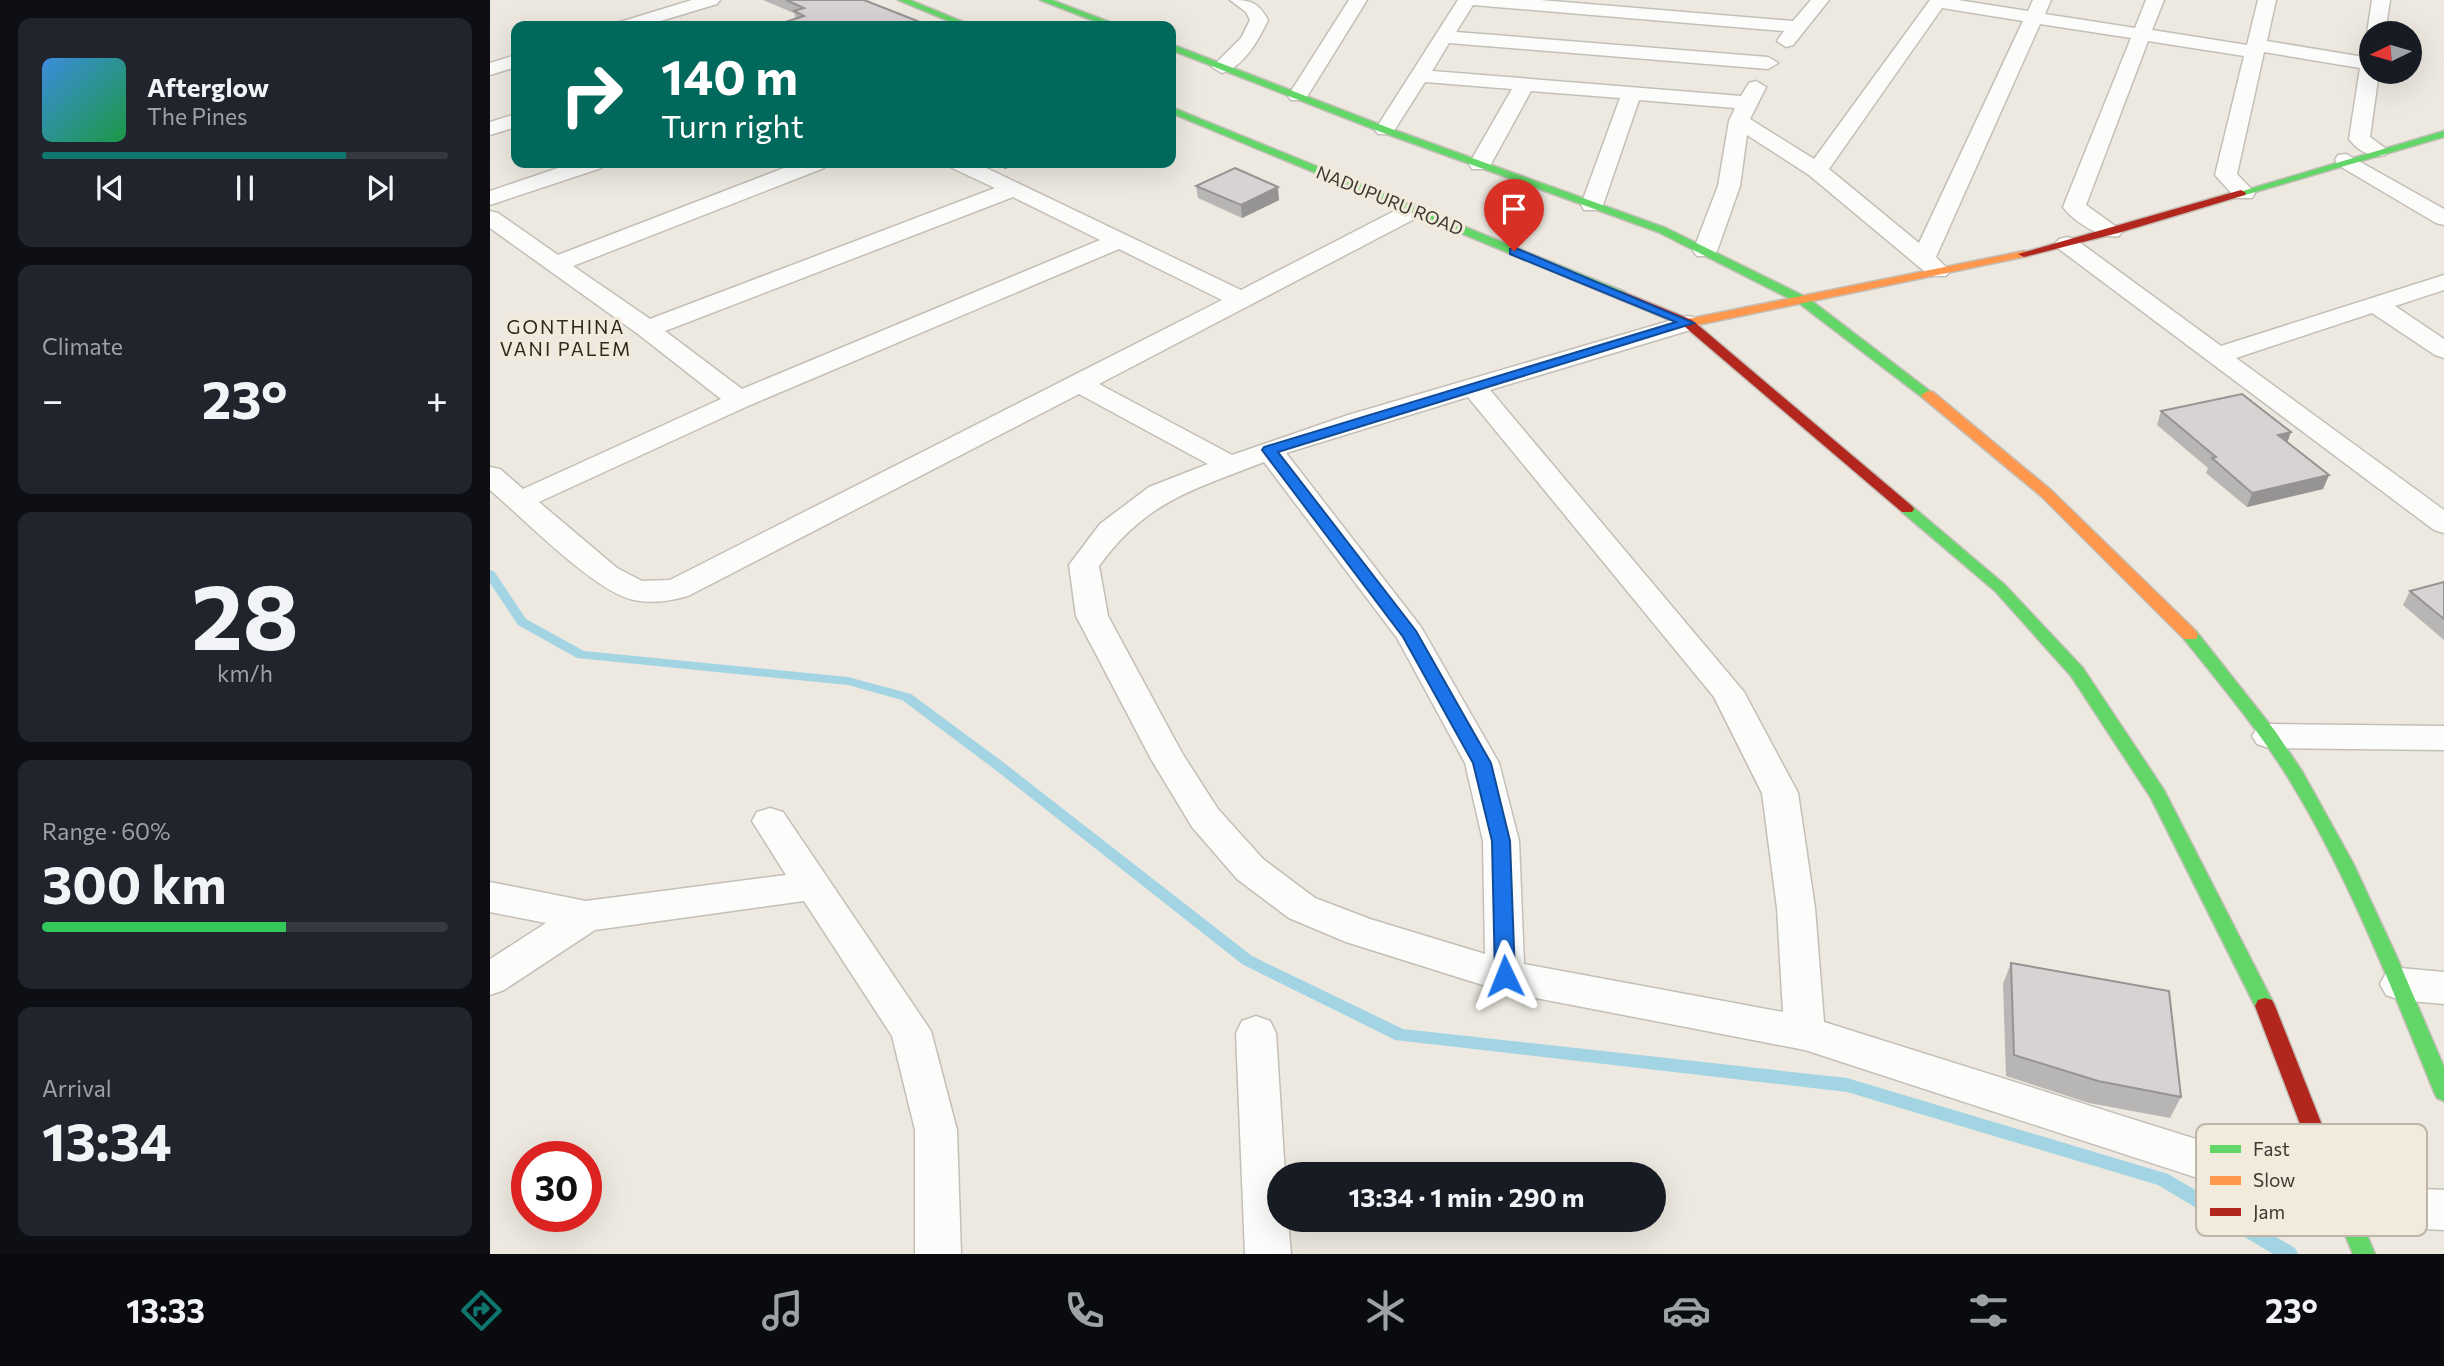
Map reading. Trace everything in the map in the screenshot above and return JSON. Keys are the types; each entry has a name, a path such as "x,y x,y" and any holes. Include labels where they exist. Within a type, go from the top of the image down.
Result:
{"street":[{"path":"650,21 712,0"},
{"path":"902,0 955,21"},
{"path":"1044,0 1101,21"},
{"path":"1222,67 1249,41 1259,20 1253,9 1239,0"},
{"path":"1298,96 1359,0"},
{"path":"1385,130 1467,0"},
{"path":"1476,0 1798,27"},
{"path":"1705,251 1729,186 1744,112 1768,63 1820,0"},
{"path":"2111,231 2074,207 2155,0"},
{"path":"2244,193 2226,175 2267,0"},
{"path":"2378,21 2381,0"},
{"path":"1817,170 1938,1 2038,9 2141,35 2359,61"},
{"path":"1931,265 2038,9"},
{"path":"1444,37 1768,63"},
{"path":"1176,49 1385,130 1662,230 1804,301 1950,411 2046,493 2188,632 2269,736 2325,828 2400,984 2444,1091"},
{"path":"490,69 511,63"},
{"path":"1419,76 1632,93 1744,112 1931,265"},
{"path":"1480,164 1525,84"},
{"path":"2368,84 2359,139 2378,151"},
{"path":"1592,205 1632,93"},
{"name":"NADUPURU ROAD","path":"1176,112 1688,323 2000,588 2077,672 2158,795 2256,987 2310,1124"},
{"path":"490,129 511,122"},
{"path":"2196,1158 1805,1033 1505,976 1360,931 1302,908 1250,869 1205,818 1168,759 1092,617 1084,565 1110,530 1159,493 1269,450 1688,323 1804,301 1931,265 2067,244 2244,193 2346,160 2444,134"},
{"path":"2346,160 2444,218"},
{"path":"490,198 578,168"},
{"path":"557,264 803,168"},
{"path":"969,168 1240,299"},
{"path":"648,329 1011,190"},
{"path":"490,475 606,575 636,590 659,592 677,589 713,573 1415,210"},
{"path":"490,218 648,329 739,400"},
{"path":"519,501 739,400 1118,241"},
{"path":"2067,244 2444,524"},
{"path":"2219,355 2444,282"},
{"path":"2375,304 2444,351"},
{"path":"1078,383 1230,465"},
{"path":"1474,387 1728,692 1780,793 1796,908 1805,1033"},
{"path":"1269,450 1410,635 1482,763 1501,841 1505,976"},
{"path":"2269,736 2444,738"},
{"path":"770,821 811,886 911,1031 936,1130 938,1254"},
{"path":"490,897 586,916 811,886"},
{"path":"490,979 586,916"},
{"path":"2400,984 2444,988"},
{"path":"1256,1033 1268,1254"},
{"name":"NADUPURU ROAD","path":"2356,1236 2364,1254"}],"building":[{"path":"786,0 864,0 917,21 788,21 804,16 794,11 804,8"},
{"path":"1235,168 1278,187 1241,205 1196,186"},
{"path":"2242,394 2291,432 2278,435 2329,475 2252,493 2212,458 2216,457 2161,411"},
{"path":"2444,582 2444,619 2410,591"},
{"path":"2011,963 2169,991 2181,1097 2098,1081 2014,1055"}],"waterway":[{"path":"490,574 522,622 581,655 848,681 906,697 998,765 1247,960 1401,1035 1847,1085 2162,1179 2196,1199"},
{"path":"2259,1236 2289,1254"}],"traffic: fast":[{"path":"902,0 955,21"},
{"path":"1044,0 1101,21"},
{"path":"1176,49 1385,130 1662,230 1804,301 1928,395"},
{"path":"1176,112 1621,295"},
{"path":"2241,193 2444,134"},
{"path":"1907,509 2000,588 2077,672 2158,795 2265,1006"},
{"path":"2190,635 2269,735 2321,819 2366,909 2444,1092"},
{"path":"2356,1236 2364,1254"}],"traffic: slow":[{"path":"1688,323 2024,254"},
{"path":"1928,395 2046,493 2190,635"}],"traffic: jam":[{"path":"2024,254 2114,231 2241,193"},
{"path":"1621,295 1688,323 1907,509"},
{"path":"2265,1006 2311,1124"}],"district":[{"name":"GONTHINA VANI PALEM","path":"566,337"}],"route":[{"path":"1505,976 1501,841 1482,763 1410,635 1269,450 1542,365 1688,323 1514,251"}]}
